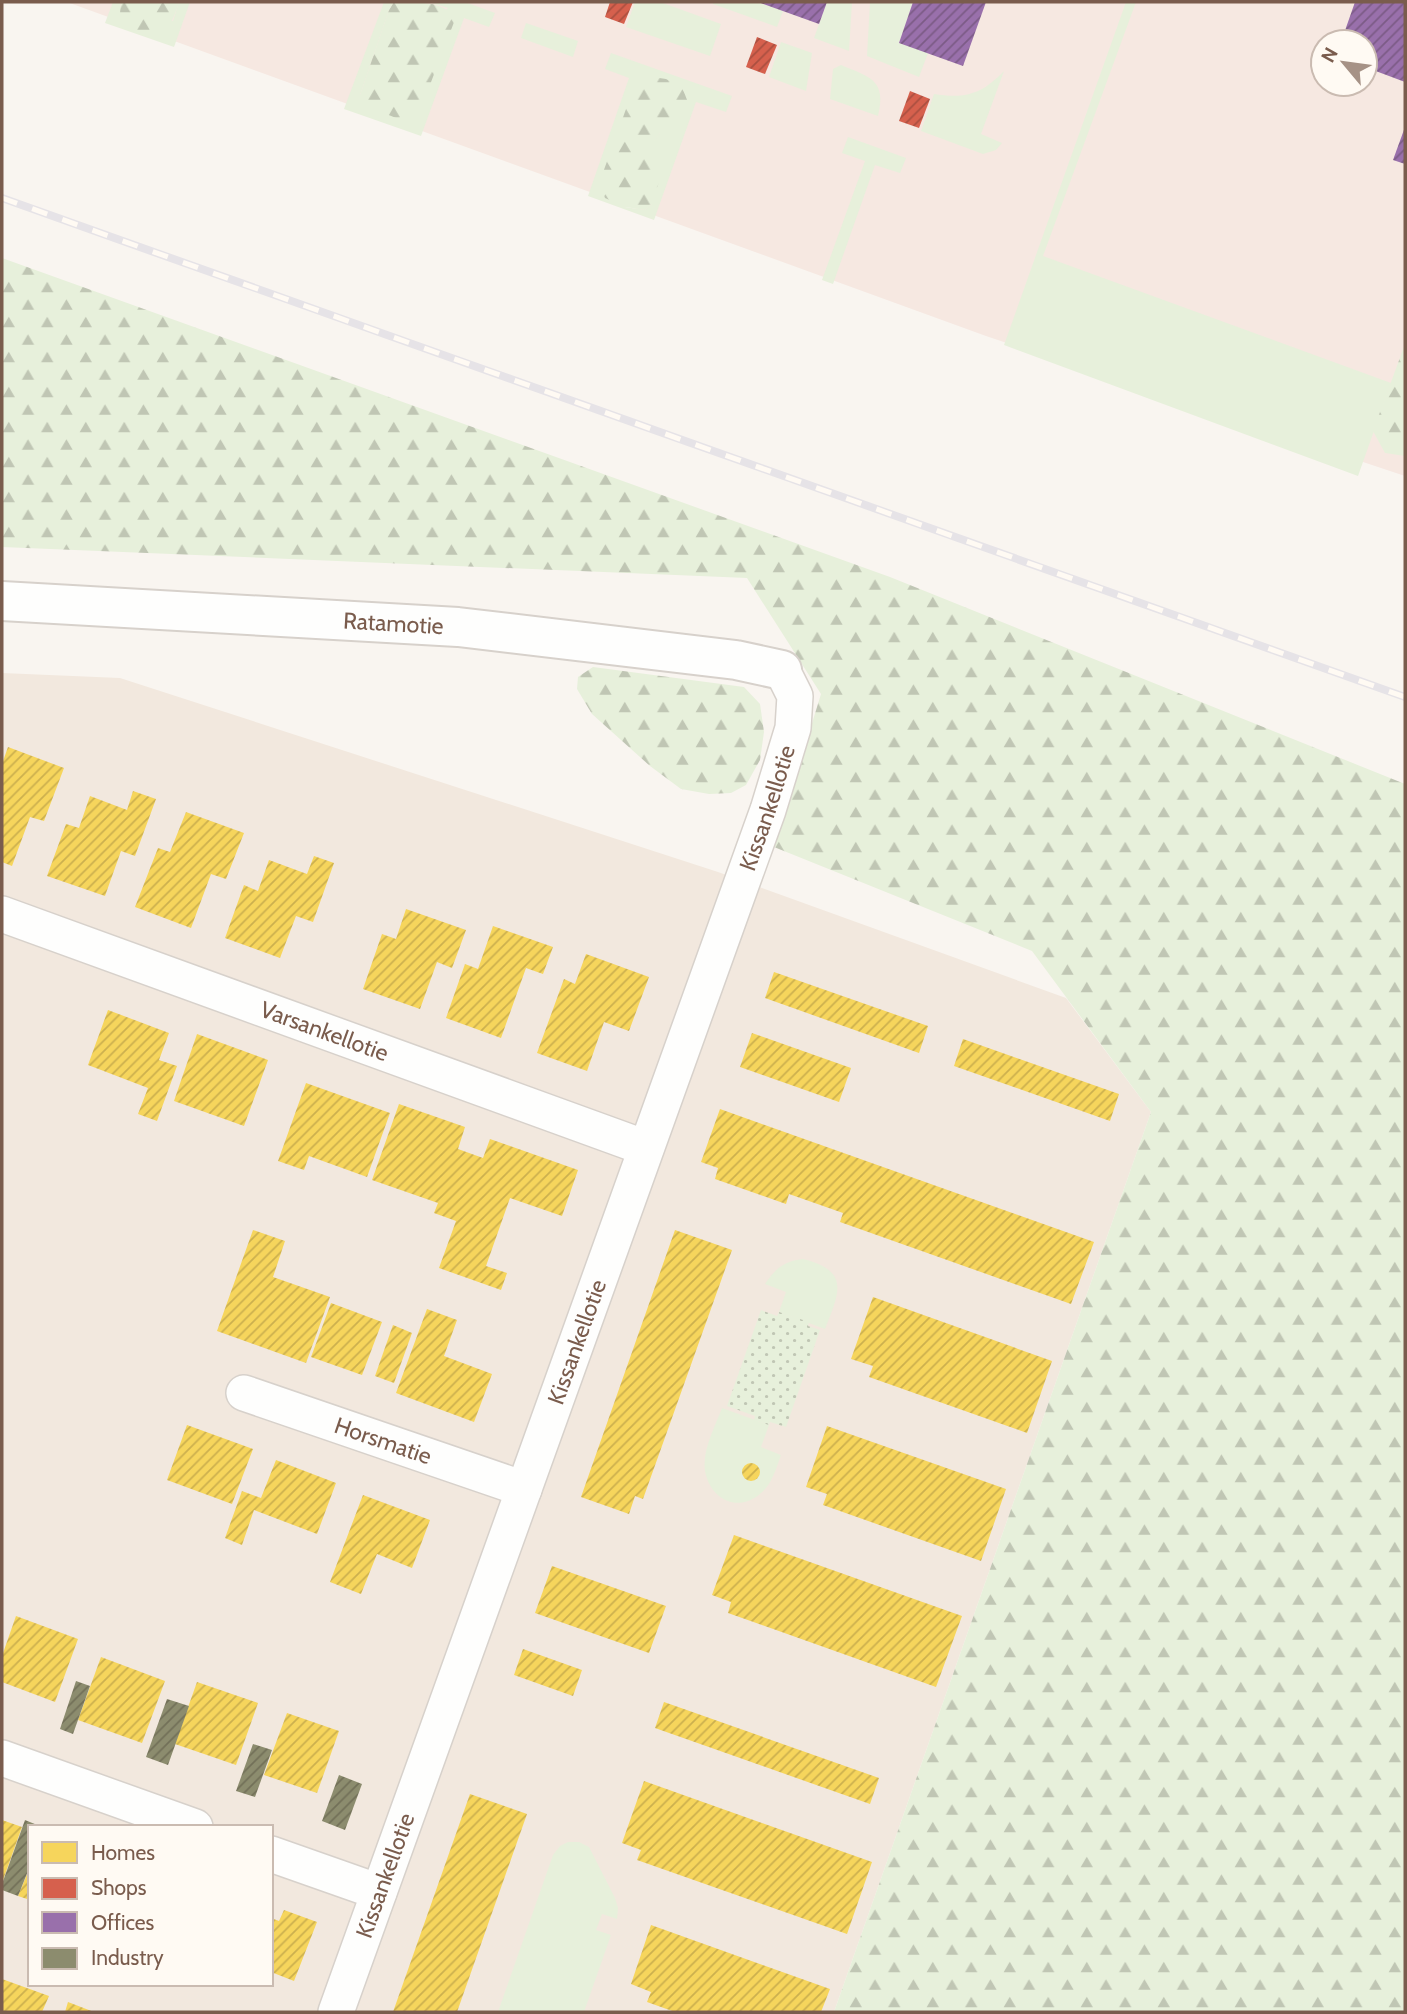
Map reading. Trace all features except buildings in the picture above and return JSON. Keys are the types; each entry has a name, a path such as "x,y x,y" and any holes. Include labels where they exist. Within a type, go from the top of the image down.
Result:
{"street":[{"name":"Ratamotie","path":"2,601 458,627 736,660 782,670"},
{"name":"Kissankellotie","path":"336,2012 768,810 793,728 795,696 782,670"},
{"name":"Varsankellotie","path":"2,914 646,1148"},
{"name":"Horsmatie","path":"244,1393 524,1489"},
{"path":"2,1758 189,1825"},
{"path":"273,1855 379,1892"}],"shaded area":[{"path":"67,2 1405,2 1405,476 986,336"},
{"path":"2,673 120,678 718,872 1066,998 1151,1112 834,2012 2,2012"}],"green space":[{"path":"113,2 121,2 120,6 173,21 179,2 190,2 174,47 105,23"},
{"path":"121,2 179,2 171,22 155,37 119,25"},
{"path":"384,2 394,2 360,95 448,8 428,2 465,2 495,13 489,27 464,18 421,136 344,109"},
{"path":"394,2 435,5 450,11 456,17 418,116 406,122 364,105 360,95"},
{"path":"635,2 660,2 721,24 710,56 626,27"},
{"path":"713,2 757,2 783,11 777,27"},
{"path":"827,2 852,2 849,51 814,38"},
{"path":"870,2 913,2 899,43 928,53 919,77 867,56"},
{"path":"1126,2 1136,2 1043,256 1391,383 1358,476 1004,345"},
{"path":"526,23 578,41 573,57 521,38"},
{"path":"781,42 812,53 806,91 769,77"},
{"path":"611,53 732,96 726,112 696,102 654,220 588,196 629,78 605,69","holes":["666,79 660,133 650,146 652,204 645,210 625,207"]},
{"path":"841,65 868,77 878,87 878,116 830,99 833,69"},
{"path":"1004,71 981,134 1002,143 996,150 983,154 921,131 934,94 955,96 973,93 981,90"},
{"path":"646,76 666,79 682,87 689,105 675,132 660,133 651,146 662,172 652,204 645,210 625,207 605,198 601,178 634,87"},
{"path":"848,137 906,158 900,173 875,165 833,284 822,280 865,161 842,153"},
{"path":"2,258 890,577 1405,784 1405,2012 834,2012 1151,1112 1032,951 774,847 821,694 747,578 2,547"},
{"path":"1405,344 1405,456 1385,453 1373,431"},
{"path":"593,667 744,687 760,704 764,732 760,760 746,785 731,793 709,794 681,789 650,766 592,714 577,689 578,677"},
{"path":"803,1259 829,1270 835,1277 837,1294 825,1329 779,1312 786,1292 765,1284 781,1267"},
{"path":"761,1310 777,1316 779,1312 809,1322 808,1326 820,1330 786,1427 754,1420 755,1416 727,1406"},
{"path":"722,1408 769,1425 761,1447 781,1455 765,1489 743,1502 734,1503 719,1496 708,1481 705,1471 707,1447"},
{"path":"568,1842 579,1842 589,1847 618,1908 617,1919 602,1914 596,1930 611,1935 584,2012 498,2012 553,1855 560,1846"}],"railway":[{"path":"2,198 1405,697"}]}
